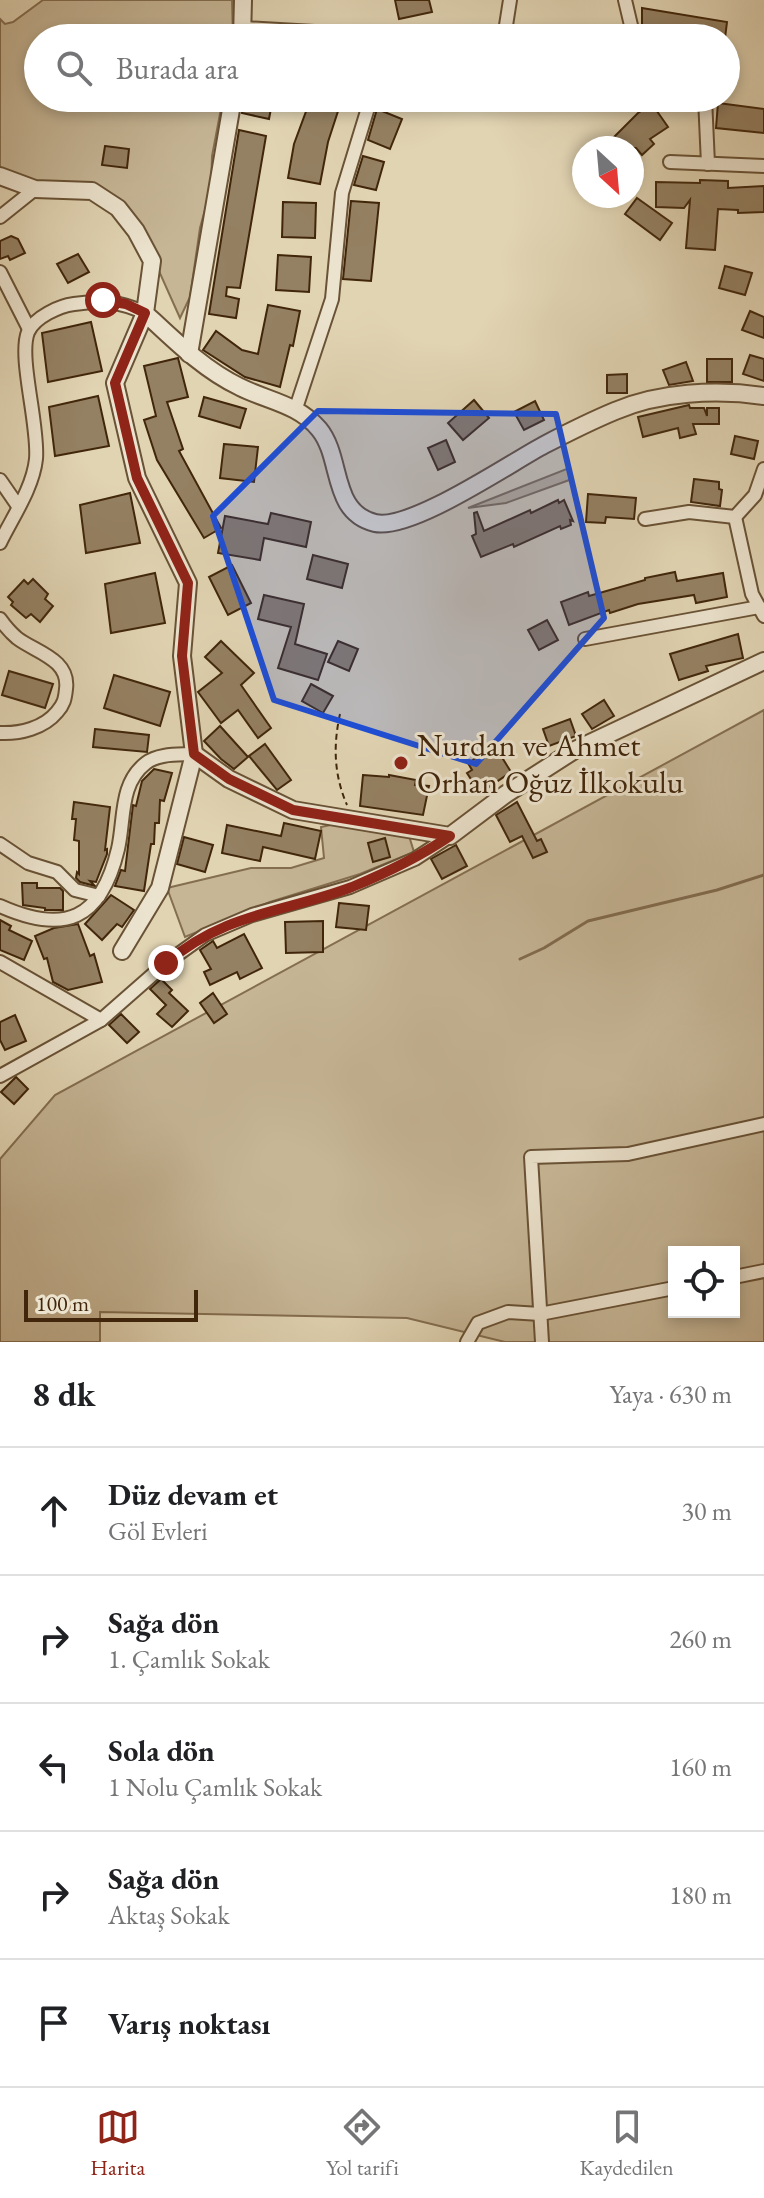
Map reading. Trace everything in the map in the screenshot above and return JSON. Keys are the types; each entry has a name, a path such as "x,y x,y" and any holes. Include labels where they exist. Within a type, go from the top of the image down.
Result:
{"street":[{"path":"243,0 243,24"},
{"path":"506,24 510,0"},
{"path":"625,0 631,24"},
{"path":"189,354 231,112"},
{"path":"296,408 332,299 342,193 367,112"},
{"path":"706,112 708,164"},
{"path":"670,162 764,166"},
{"path":"0,176 35,189 92,191 118,208 136,231 152,261 145,313 115,383 137,478 188,583 182,656 194,754 160,888 122,951"},
{"path":"0,217 35,189"},
{"path":"0,272 29,329"},
{"path":"0,543 36,462 36,426 24,348 29,329 43,316 68,304 103,300 126,304 145,313 189,354 239,387 296,408 319,428 330,446 345,502 376,523 396,522 414,515 488,479 542,446 637,403 707,392 764,396"},
{"path":"735,517 755,495 764,469"},
{"path":"0,480 18,506"},
{"path":"645,519 689,512 735,517"},
{"path":"585,639 762,612 752,594 735,517"},
{"path":"0,619 18,639 59,664 67,681 64,704 53,717 34,728 12,734 0,733"},
{"path":"0,1076 101,1020 174,956 205,935 252,915 350,887 415,859 573,751 764,661"},
{"path":"0,906 36,920 64,921 82,914 99,896 118,847 122,809 132,777 148,761 162,756 194,754 229,779 293,810 450,836"},
{"path":"0,844 28,863 57,872 75,890 99,896"},
{"path":"0,962 101,1020"},
{"path":"542,1342 531,1157 628,1154 764,1124"},
{"path":"740,1276 764,1271"},
{"path":"467,1342 478,1323 508,1312 540,1314 668,1289"}],"path":[{"path":"340,714 335,764 339,788 351,813"}],"highlighted area":[{"path":"318,411 556,414 604,618 476,764 274,700 213,516"}],"shaded area":[{"path":"43,0 232,0 233,24 24,24 24,112 220,112 212,156 211,188 200,228 190,297 180,318 146,242 120,206 0,171 0,19 5,24 13,22"},
{"path":"569,468 572,479 506,503 468,508"},
{"path":"764,710 764,1342 505,1342 407,1318 100,1312 100,1342 0,1342 0,1159 55,1095"},
{"path":"335,824 409,836 414,852 360,874 270,902 185,937 167,888 251,868 291,868 324,858 321,827"}],"building":[{"path":"395,0 429,0 432,12 399,19"},
{"path":"642,8 727,22 727,24 642,24"},
{"path":"740,106 764,109 764,133 716,128 717,112 740,112"},
{"path":"242,112 270,112 269,119"},
{"path":"306,112 338,112 320,184 288,178 294,144"},
{"path":"376,112 402,119 390,149 368,140"},
{"path":"640,112 658,112 668,127 650,139 654,144 644,153 644,136 615,136"},
{"path":"239,130 266,136 240,288 227,287 226,296 239,299 236,318 209,314"},
{"path":"105,146 129,149 127,168 102,165"},
{"path":"363,156 384,162 376,190 354,185"},
{"path":"700,180 728,181 728,188 764,186 764,212 738,213 738,210 718,209 715,250 686,248 690,200 684,208 656,207 656,182 700,183"},
{"path":"351,201 379,203 371,281 343,279"},
{"path":"283,202 316,203 315,238 282,237"},
{"path":"644,203 672,223 660,240 625,214 630,208 644,208"},
{"path":"11,236 18,239 25,253 10,260 8,256 0,259 0,241"},
{"path":"78,254 89,272 68,283 57,264"},
{"path":"278,255 311,257 309,292 276,290"},
{"path":"725,266 752,273 745,295 719,288"},
{"path":"268,305 300,311 280,387 245,377 203,350 216,331 242,350 258,354"},
{"path":"750,311 764,317 764,338 742,330"},
{"path":"91,322 102,371 48,382 42,333"},
{"path":"750,355 764,359 764,381 743,374"},
{"path":"178,358 188,397 167,402 183,449 179,451 221,528 204,538 157,460 144,420 156,416 144,366"},
{"path":"707,359 732,359 732,382 707,382"},
{"path":"686,362 693,381 669,385 663,370"},
{"path":"627,374 627,393 607,393 607,375"},
{"path":"98,396 109,446 55,456 49,407"},
{"path":"204,397 246,409 240,428 199,416"},
{"path":"474,400 489,418 463,440 448,423"},
{"path":"535,401 544,420 524,430 514,412"},
{"path":"689,405 690,408 704,408 707,416 707,408 719,408 719,424 693,424 696,434 680,438 678,428 643,437 638,417"},
{"path":"735,436 758,441 754,459 731,454"},
{"path":"446,440 455,462 438,470 428,448"},
{"path":"224,444 258,447 254,482 220,478"},
{"path":"694,479 719,482 719,489 722,490 720,506 691,502"},
{"path":"130,493 140,543 86,553 80,505"},
{"path":"588,494 636,498 634,519 606,517 605,523 586,522"},
{"path":"558,500 559,503 564,500 573,521 570,520 571,525 561,529 560,526 514,547 513,544 481,557 472,536 476,534 474,513 477,512 484,531"},
{"path":"271,513 311,522 306,547 264,538 260,560 218,553 225,516 268,524"},
{"path":"313,555 348,564 342,588 307,579"},
{"path":"232,565 251,603 228,615 209,577"},
{"path":"675,572 677,581 723,573 727,597 696,603 694,595 638,604 610,613 609,610 569,625 561,602 588,592 589,596"},
{"path":"155,573 165,623 111,633 105,584"},
{"path":"33,579 48,594 45,599 53,606 40,622 31,614 26,618 11,605 13,602 8,597 24,580 28,584"},
{"path":"264,595 304,604 295,644 327,654 318,680 278,668 291,627 258,619"},
{"path":"547,620 558,640 539,650 528,630"},
{"path":"738,634 743,658 706,666 708,671 679,680 670,654"},
{"path":"221,641 254,673 241,685 271,728 258,738 238,710 221,723 198,692 222,673 205,657"},
{"path":"338,641 358,649 349,671 328,662"},
{"path":"9,671 53,684 45,708 2,695"},
{"path":"114,675 170,692 160,726 104,708"},
{"path":"311,684 333,696 323,713 302,701"},
{"path":"604,700 614,716 592,729 582,714"},
{"path":"570,719 576,736 549,746 543,729"},
{"path":"220,726 248,757 234,769 204,741"},
{"path":"95,729 149,735 147,752 93,747"},
{"path":"265,744 291,780 277,790 249,756"},
{"path":"495,746 511,772 480,793 467,773 472,770 468,763"},
{"path":"154,769 172,773 164,801 160,800 159,823 155,823 144,891 115,886 121,870 125,871 133,805 136,806 142,781"},
{"path":"363,775 389,775 416,780 415,785 429,786 423,815 360,806"},
{"path":"74,802 110,807 107,854 96,882 90,881 95,886 76,878 77,872 79,874 79,841 74,840"},
{"path":"517,802 537,841 541,839 547,852 533,858 522,836 510,842 496,815"},
{"path":"284,823 321,831 315,859 263,847 260,861 222,853 227,825 281,836"},
{"path":"184,837 213,845 205,872 177,864"},
{"path":"385,838 390,857 373,862 368,843"},
{"path":"456,845 467,866 442,879 431,859"},
{"path":"22,883 37,883 37,888 60,888 63,891 63,910 23,905"},
{"path":"111,895 134,910 122,927 117,924 102,940 85,924"},
{"path":"339,903 369,906 366,930 336,927"},
{"path":"0,920 11,926 9,930 32,941 24,960 0,950"},
{"path":"323,921 323,952 286,953 285,922"},
{"path":"78,924 90,956 94,954 102,982 68,990 53,982 47,958 44,959 35,936 54,928"},
{"path":"244,934 262,968 240,979 237,972 210,985 204,972 211,969 200,950 213,941 217,948"},
{"path":"161,979 172,990 169,993 188,1011 172,1027 157,1014 166,1005 150,989"},
{"path":"213,993 227,1014 214,1023 200,1003"},
{"path":"121,1014 139,1032 127,1043 109,1025"},
{"path":"15,1015 26,1041 5,1050 0,1040 0,1022"},
{"path":"16,1077 28,1089 14,1104 1,1092"}],"waterway":[{"path":"520,959 588,921 717,890 764,875"}],"place":[{"name":"Nurdan ve Ahmet Orhan Oğuz İlkokulu","path":"401,763"}],"route":[{"path":"103,300 126,304 145,313 115,383 137,478 188,583 182,656 194,754 229,779 293,810 450,836 415,859 350,887 252,915 205,935 166,963"}]}
